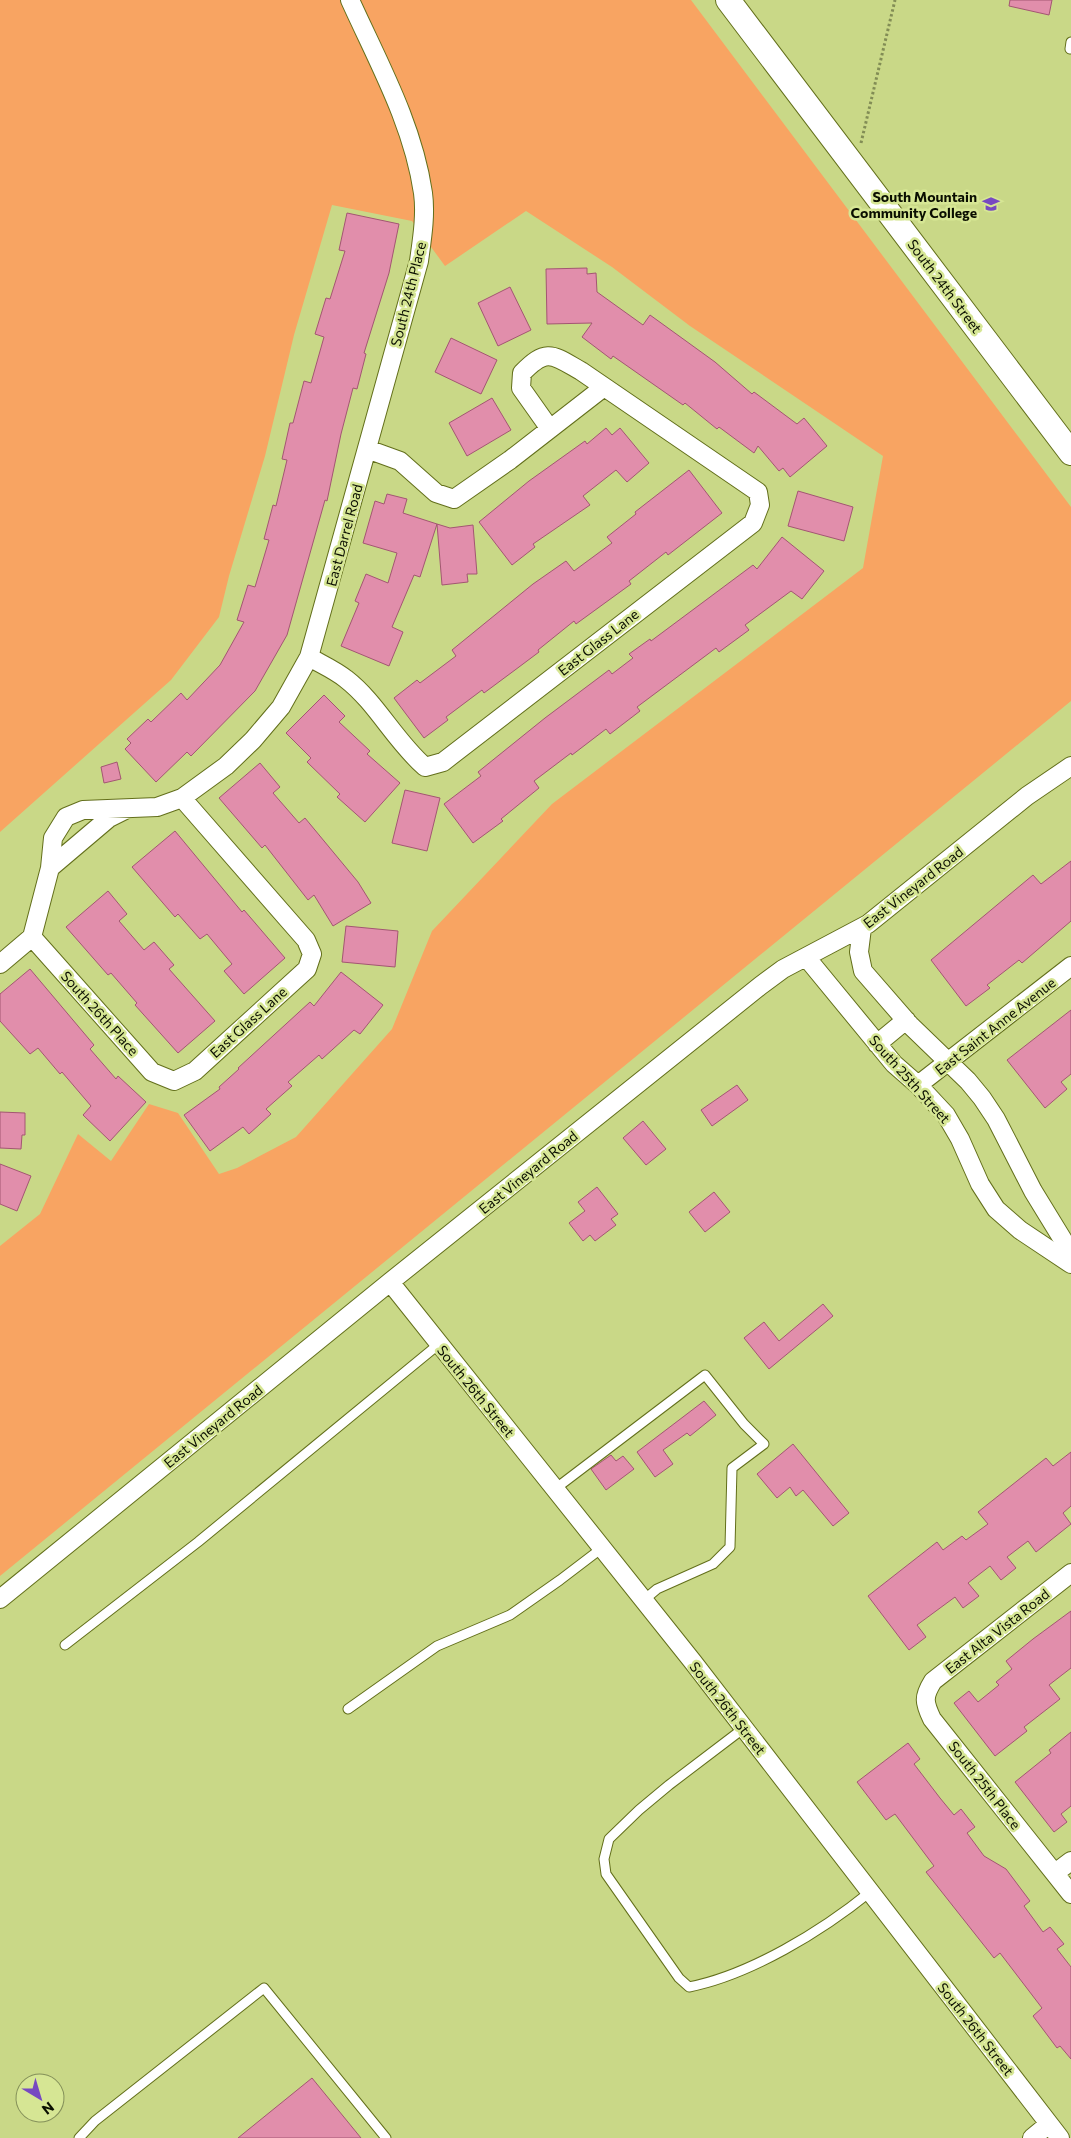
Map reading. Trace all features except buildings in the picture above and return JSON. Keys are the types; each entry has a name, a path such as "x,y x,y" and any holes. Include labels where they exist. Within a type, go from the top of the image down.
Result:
{"main road":[{"name":"South 24th Street","path":"728,0 1065,441"}],"street":[{"name":"South 24th Place","path":"350,0 404,119 414,152 423,194 424,227 419,261 367,449"},
{"path":"367,449 400,461 436,493 454,499 472,489 550,429 604,387 560,359 548,355 534,361 522,373 521,388 550,429"},
{"name":"East Glass Lane","path":"309,656 347,679 412,756 424,767 443,762 753,523 760,505 758,492 604,387"},
{"name":"East Darrel Road","path":"32,936 50,868 53,838 66,817 83,810 105,808 125,810 157,806 182,798 226,766 253,740 281,707 309,656 367,449"},
{"name":"East Vineyard Road","path":"0,1599 390,1282 760,986 783,969 862,928 1027,796 1071,766"},
{"name":"East Glass Lane","path":"174,1081 195,1071 307,969 312,954 306,940 182,798"},
{"name":"East Darrel Road","path":"50,868 109,818 125,810"},
{"name":"South 25th Street","path":"862,928 859,952 863,971 947,1063 968,1081 996,1119 1032,1191 1063,1240 1071,1264"},
{"path":"0,964 32,936"},
{"name":"South 26th Place","path":"32,936 152,1072 174,1081"},
{"name":"South 25th Street","path":"806,957 894,1064 918,1085 946,1115 960,1139 980,1184 996,1209 1020,1230 1071,1264"},
{"name":"East Saint Anne Avenue","path":"918,1085 1071,966"},
{"path":"877,1044 906,1020"},
{"name":"South 26th Street","path":"390,1282 644,1600 1060,2138"},
{"name":"East Alta Vista Road","path":"926,1692 933,1681 1071,1573"},
{"name":"South 25th Place","path":"926,1692 925,1705 932,1719 1055,1874"},
{"path":"1071,1861 1055,1874 1071,1894"},
{"path":"1032,2138 1049,2124"}],"lane":[{"path":"65,1645 198,1542 439,1344"},
{"path":"554,1489 705,1375 744,1424 764,1444 732,1468 730,1547 713,1564 657,1590 644,1600"},
{"path":"348,1709 437,1646 510,1615 602,1548"},
{"path":"744,1728 639,1810 609,1839 604,1859 606,1874 680,1978 688,1988 706,1984 755,1963 798,1943 870,1892"},
{"path":"79,2138 95,2122 264,1988 386,2138"}],"path":[{"path":"856,168 895,0"}],"shaded area":[{"path":"0,0 691,0 1071,507 1071,701 0,1576 0,1246 40,1214 78,1134 111,1161 149,1104 178,1113 219,1174 237,1168 296,1137 392,1029 432,931 552,804 863,568 883,456 690,326 612,267 526,211 445,266 412,221 332,205 294,335 265,456 229,576 219,617 171,680 0,832"}],"place":[{"name":"South Mountain Community College","path":"991,204"}]}
